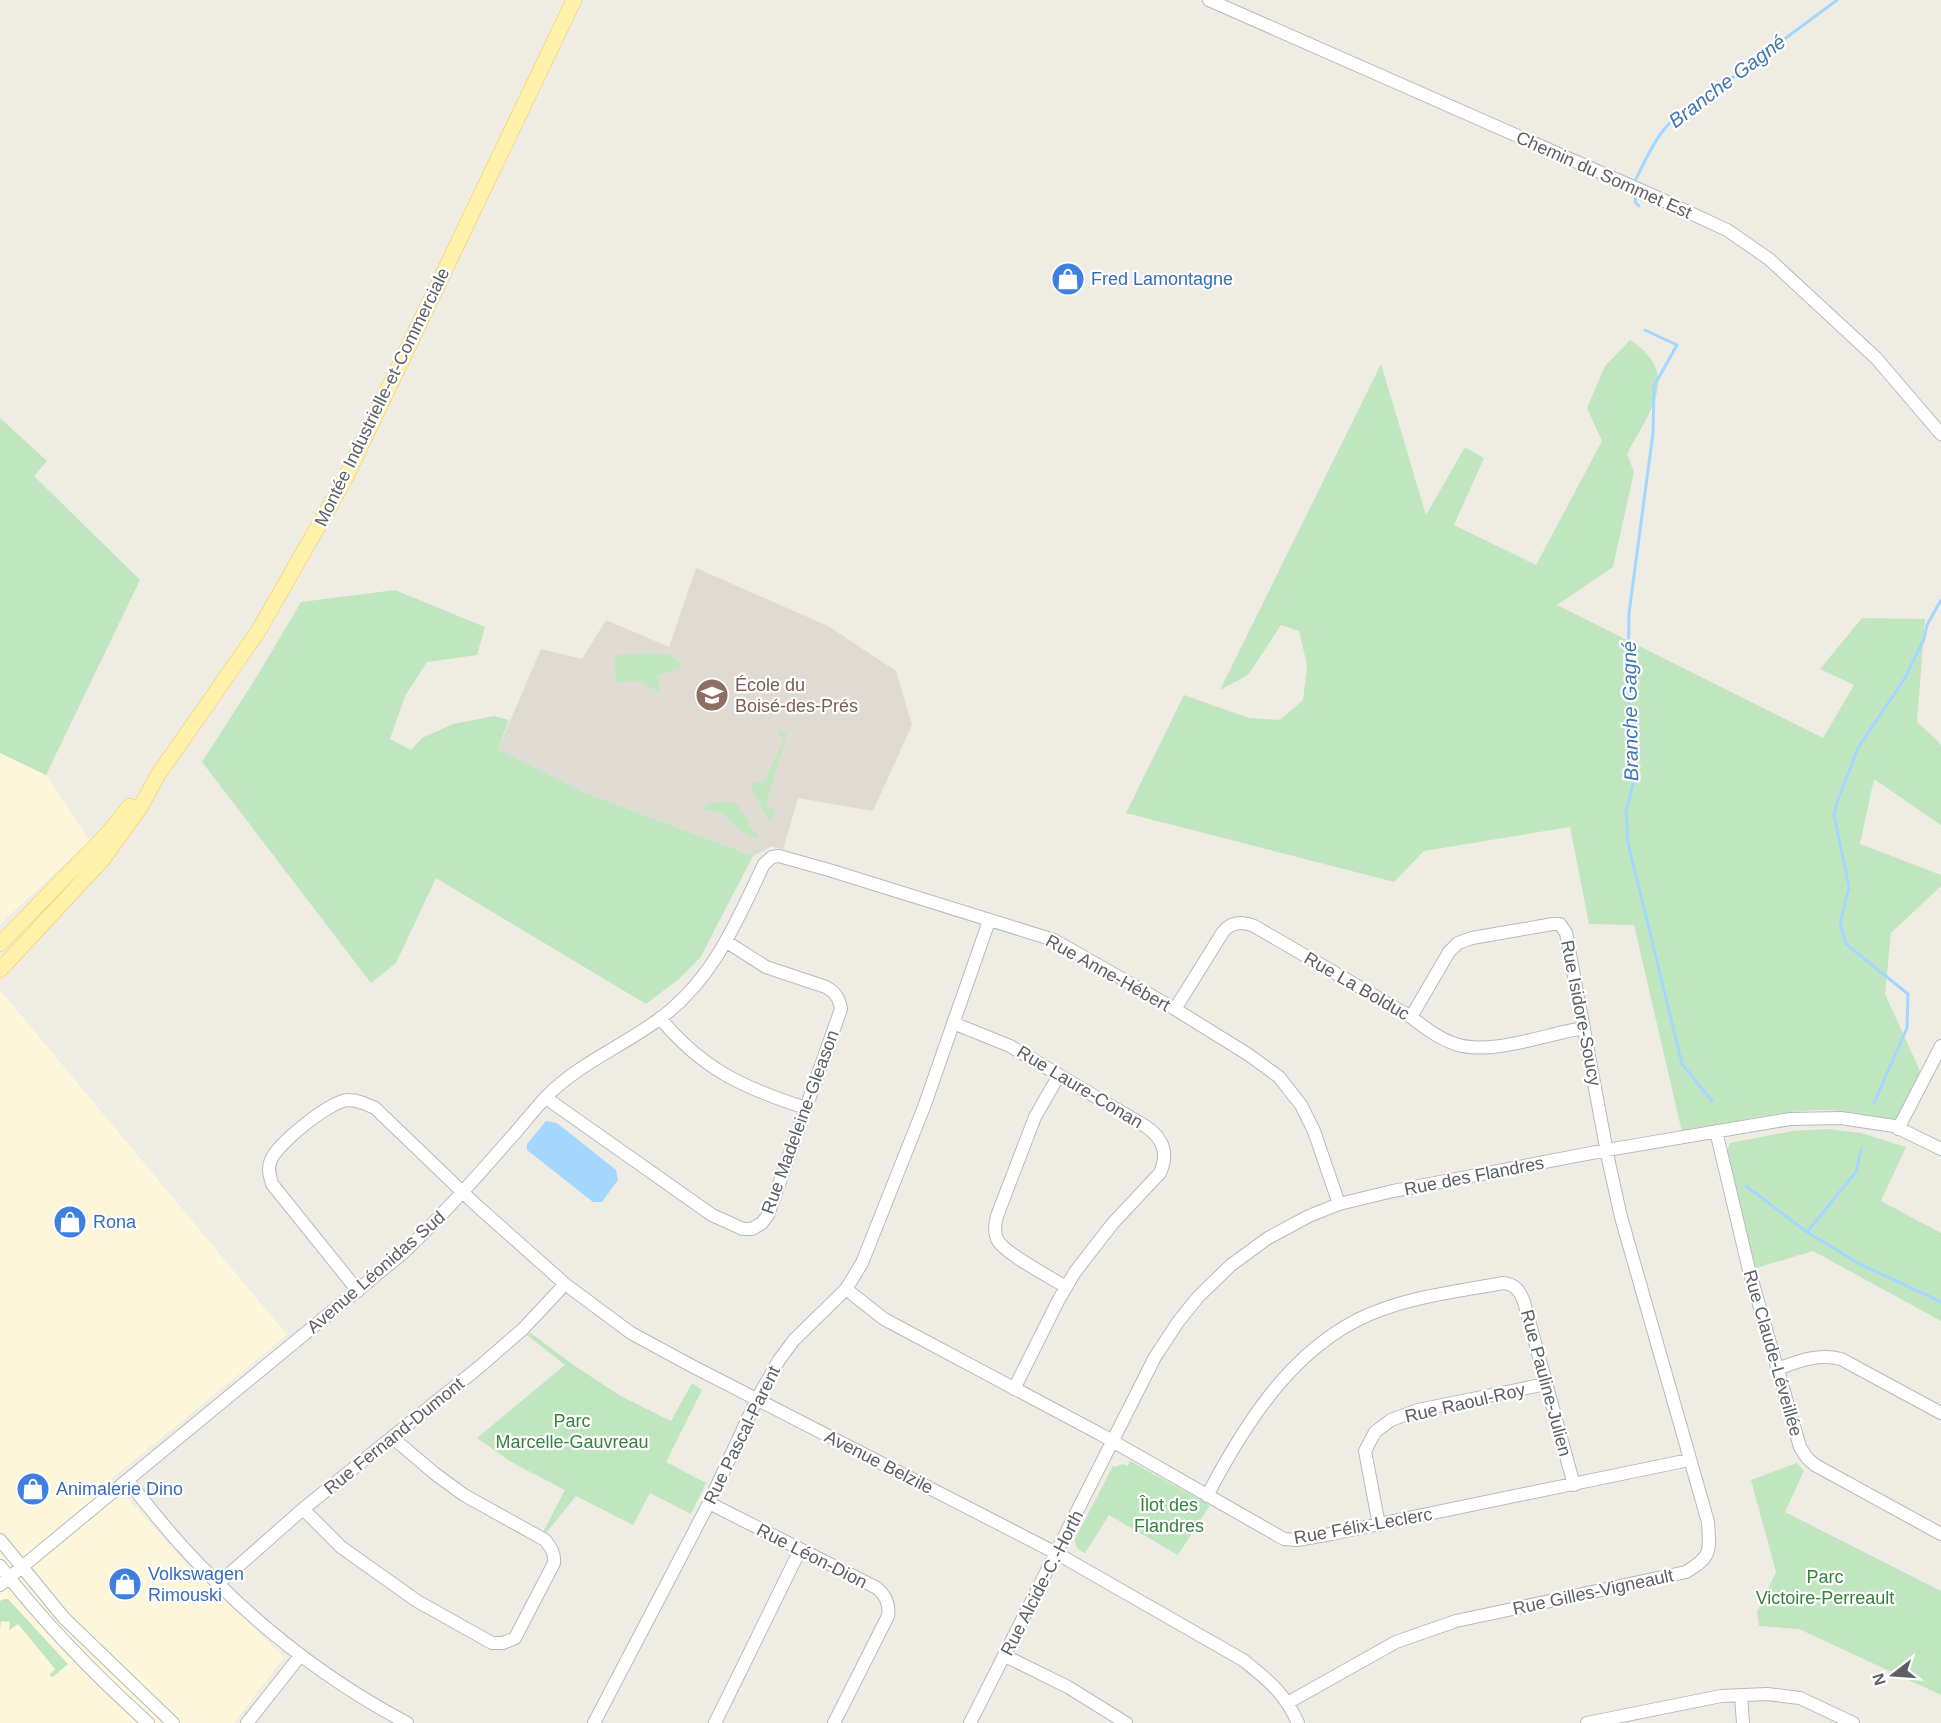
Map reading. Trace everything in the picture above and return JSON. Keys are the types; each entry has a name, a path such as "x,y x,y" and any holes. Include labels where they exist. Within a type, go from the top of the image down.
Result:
{"main road":[{"name":"Montée Industrielle-et-Commerciale","path":"0,970 103,859 141,806 158,775 259,630 344,481 574,0"},
{"name":"Montée Industrielle-et-Commerciale","path":"0,944 106,834 158,775"}],"street":[{"name":"Chemin du Sommet Est","path":"1209,0 1726,230 1769,259 1876,358 1941,435"},
{"name":"Avenue Léonidas Sud","path":"5,1581 358,1291 430,1227 546,1098 584,1066 660,1018 682,1000 727,942 764,864 775,856 787,859"},
{"name":"Rue Anne-Hébert","path":"787,859 1054,940 1175,1009 1249,1055 1279,1077 1311,1123 1340,1204"},
{"name":"Rue Pascal-Parent","path":"594,1723 709,1503 757,1400 779,1360 794,1340 846,1289 862,1263 896,1179 989,921"},
{"name":"Rue La Bolduc","path":"1175,1009 1222,932 1231,925 1244,923 1254,926 1453,1043 1472,1047 1497,1046 1584,1028"},
{"name":"Rue Isidore-Soucy","path":"1411,1017 1449,952 1461,942 1560,924 1566,933 1606,1150"},
{"name":"Rue Madeleine-Gleason","path":"546,1098 712,1215 743,1229 752,1229 762,1223 768,1215 841,1009 839,999 826,987 766,967 727,942"},
{"path":"660,1018 690,1050 728,1077 740,1084 806,1108"},
{"name":"Rue Laure-Conan","path":"953,1023 1003,1042 1152,1130 1161,1141 1165,1157 1160,1173 1100,1239 1066,1287 1014,1389"},
{"path":"1898,1129 1941,1046"},
{"path":"1059,1075 1035,1117 997,1216 995,1231 1004,1248 1066,1287"},
{"name":"Avenue Belzile","path":"358,1291 272,1184 268,1172 271,1160 278,1150 332,1104 347,1100 361,1101 375,1108 463,1192 565,1284 631,1333 1056,1553 1243,1660 1269,1680 1289,1702 1298,1723"},
{"name":"Rue des Flandres","path":"1112,1442 1155,1357 1198,1297 1232,1265 1268,1238 1309,1216 1340,1204 1606,1150 1790,1119 1841,1118 1898,1129 1941,1149"},
{"name":"Rue Claude-Léveillée","path":"1716,1131 1749,1270 1800,1447 1807,1458 1941,1534"},
{"name":"Rue Gilles-Vigneault","path":"1289,1702 1396,1642 1424,1631 1456,1621 1686,1572 1703,1562 1710,1546 1708,1522 1621,1217 1606,1150"},
{"name":"Rue Pauline-Julien","path":"1207,1496 1262,1406 1305,1355 1336,1332 1386,1308 1418,1299 1503,1283 1511,1284 1521,1294 1524,1302 1574,1485"},
{"name":"Rue Fernand-Dumont","path":"219,1583 303,1509 393,1438 523,1329 565,1284"},
{"name":"Rue Félix-Leclerc","path":"846,1289 884,1319 1112,1442 1284,1539 1320,1536 1379,1525 1689,1461"},
{"path":"1777,1368 1815,1356 1841,1359 1941,1413"},
{"name":"Rue Raoul-Roy","path":"1379,1525 1365,1451 1375,1432 1391,1420 1418,1410 1546,1384"},
{"path":"303,1509 341,1547 417,1601 492,1643 503,1643 515,1638 554,1563 555,1557 552,1549 545,1540 464,1495 393,1438"},
{"name":"Rue Alcide-C.-Horth","path":"970,1723 1112,1442"},
{"path":"128,1481 181,1545 262,1624 300,1656 407,1723"},
{"name":"Rue Léon-Dion","path":"709,1503 877,1588 884,1594 889,1606 888,1616 834,1723"},
{"path":"0,1540 64,1618 173,1723"},
{"path":"715,1723 800,1550"},
{"path":"0,1566 5,1581 23,1596 102,1681 148,1723"},
{"path":"248,1723 300,1656"},
{"path":"1005,1656 1068,1687 1118,1721"},
{"path":"1587,1723 1721,1695 1767,1694 1800,1698 1853,1723"},
{"path":"1741,1696 1743,1723"}],"shaded area":[{"name":"École du Boisé-des-Prés","path":"696,568 828,626 896,671 912,725 873,811 798,798 783,850 772,846 753,856 586,793 498,749 541,649 582,659 606,620 669,647"},
{"path":"0,753 46,775 90,841 0,924"},
{"path":"0,990 287,1335 111,1479 182,1559 284,1657 234,1723 0,1723"}],"green space":[{"path":"1630,340 1646,353 1655,366 1658,380 1657,394 1627,454 1634,472 1613,567 1557,605 1823,738 1854,685 1820,669 1862,618 1925,619 1917,722 1941,746 1941,825 1874,779 1860,844 1941,875 1941,886 1891,933 1885,994 1920,1071 1898,1118 1891,1120 1840,1111 1806,1111 1770,1115 1682,1132 1634,925 1589,924 1570,827 1424,851 1394,882 1126,813 1184,695 1249,718 1280,720 1303,700 1307,665 1299,631 1281,625 1248,675 1220,690 1381,364 1426,515 1465,447 1484,458 1454,525 1536,565 1602,441 1587,408 1605,366"},
{"path":"0,418 47,461 34,476 140,580 46,775 0,753"},
{"path":"395,590 485,627 477,655 427,662 405,696 390,739 411,750 422,738 453,724 494,716 509,720 498,749 586,793 753,856 700,958 679,979 646,1004 436,878 396,963 371,983 202,762 301,602"},
{"path":"640,653 671,655 683,666 657,676 660,685 658,692 641,681 616,682 614,655"},
{"path":"779,731 787,734 767,801 768,807 775,811 770,823 751,788 755,781 763,783 784,739 778,735"},
{"path":"735,801 758,836 757,839 741,831 722,813 705,810 706,804"},
{"path":"1828,1129 1861,1133 1906,1147 1881,1201 1941,1233 1941,1321 1813,1251 1756,1268 1738,1207 1727,1150 1730,1143 1792,1131"},
{"name":"Parc Marcelle-Gauvreau","path":"531,1333 619,1395 671,1421 692,1383 702,1390 666,1462 706,1483 691,1514 650,1493 633,1525 576,1496 546,1533 543,1532 565,1490 513,1463 477,1438 565,1365 527,1335"},
{"name":"Îlot des Flandres","path":"1130,1461 1210,1505 1178,1555 1109,1515 1085,1553 1076,1546 1075,1539 1113,1466 1122,1464 1128,1466"},
{"name":"Parc Victoire-Perreault","path":"1797,1463 1804,1471 1785,1512 1941,1591 1941,1695 1799,1629 1759,1626 1757,1612 1776,1572 1751,1480"},
{"path":"8,1599 68,1664 53,1677 49,1675 55,1669 18,1624 9,1630 10,1622 1,1621 0,1629 0,1601"}],"water":[{"path":"546,1121 557,1123 616,1170 618,1180 602,1202 593,1202 527,1150 527,1144"}],"waterway":[{"name":"Branche Gagné","path":"1636,179 1654,143 1668,124 1837,0"},
{"name":"Branche Gagné","path":"1636,197 1635,202 1639,206"},
{"name":"Branche Gagné","path":"1645,330 1677,345 1654,386 1653,433 1629,613 1628,681 1634,781 1626,811 1628,843 1682,1064 1712,1101"},
{"path":"1874,1103 1907,1028 1908,994 1846,944 1840,923 1849,887 1834,815 1858,748 1905,678 1924,639 1927,625 1941,600"},
{"path":"1807,1232 1856,1172 1861,1150"},
{"name":"Branche Gagné","path":"1746,1186 1807,1232 1858,1263 1941,1302"}],"place":[{"name":"Fred Lamontagne","path":"1068,279"},
{"name":"École du Boisé-des-Prés","path":"712,695"},
{"name":"Rona","path":"70,1222"},
{"name":"Animalerie Dino","path":"33,1489"},
{"name":"Volkswagen Rimouski","path":"125,1584"}]}
